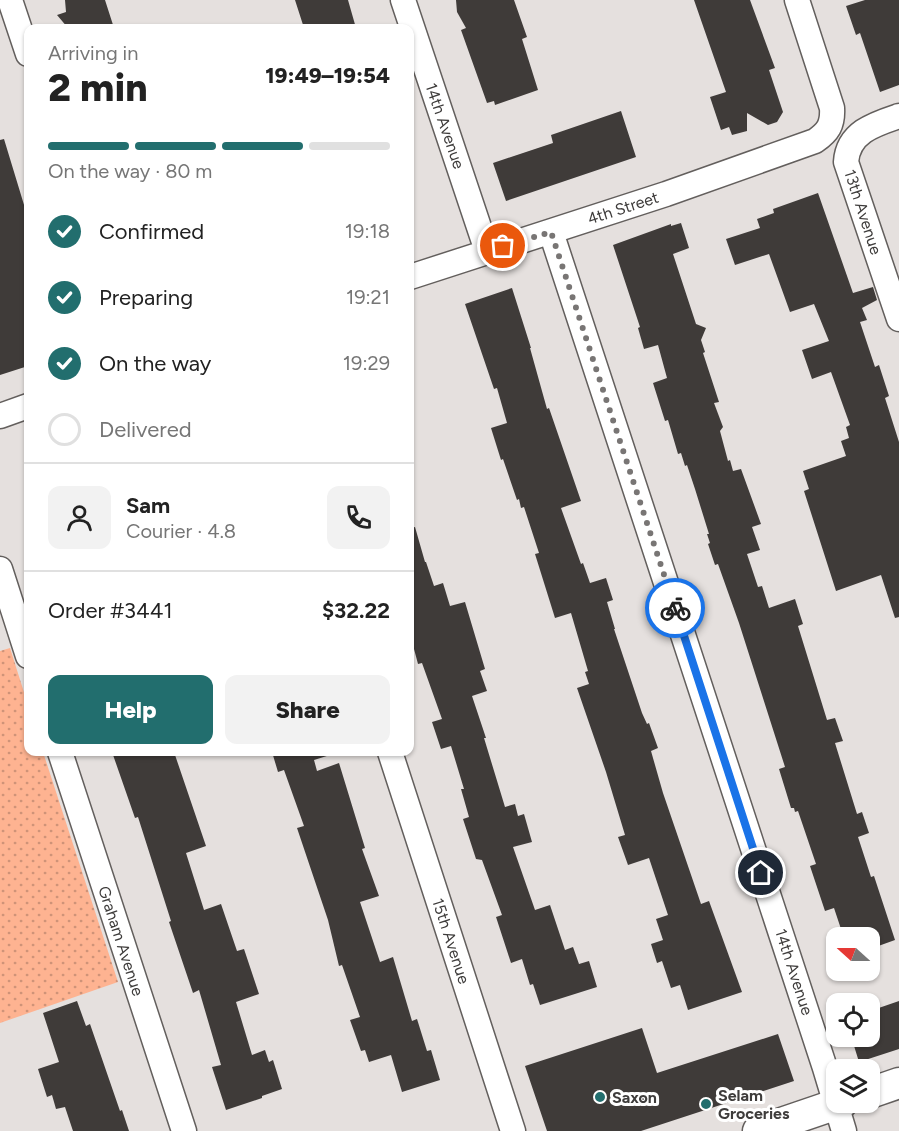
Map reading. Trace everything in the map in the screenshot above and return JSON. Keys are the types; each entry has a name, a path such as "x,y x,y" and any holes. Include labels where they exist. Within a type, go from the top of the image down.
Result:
{"street":[{"path":"10,0 24,42"},
{"name":"14th Avenue","path":"402,0 410,24"},
{"name":"4th Street","path":"414,276 666,194 815,141 830,128 833,118 832,108 797,0"},
{"name":"14th Avenue","path":"414,35 487,251"},
{"name":"13th Avenue","path":"899,116 872,125 861,132 854,140 846,162 899,319"},
{"name":"14th Avenue","path":"551,232 826,1067"},
{"path":"0,416 24,407"},
{"path":"0,569 24,644"},
{"name":"Graham Avenue","path":"61,756 184,1131"},
{"name":"15th Avenue","path":"391,756 513,1131"},
{"path":"880,1090 899,1083"},
{"path":"758,1131 841,1113"}],"shaded area":[{"path":"10,648 24,692 24,756 44,756 118,982 0,1023 0,651"}],"building":[{"path":"65,0 105,0 113,24 65,24 57,15 66,12"},
{"path":"295,0 348,0 355,24 303,24"},
{"path":"456,0 514,0 527,37 522,39 538,90 495,105 494,101 487,103 461,30 466,28 457,12"},
{"path":"694,0 750,0 775,68 769,70 783,112 777,122 768,125 747,113 747,131 732,135 729,127 721,130 710,97 726,92"},
{"path":"865,0 899,0 899,85 880,92 860,33 856,35 846,6"},
{"path":"621,111 636,157 506,201 493,163 553,143 551,135"},
{"path":"4,139 24,205 24,367 0,375 0,140"},
{"path":"818,193 853,293 873,287 877,300 862,308 867,320 860,322 875,367 879,365 889,396 885,398 899,442 899,617 895,618 881,575 836,591 804,491 809,489 803,471 846,456 841,441 849,438 846,427 850,425 831,372 812,379 802,350 829,341 814,304 790,312 769,254 735,265 726,239 760,228 757,219 774,213 773,209"},
{"path":"681,223 689,248 673,254 696,324 706,328 701,340 705,352 703,353 719,402 714,403 723,427 720,431 728,461 730,460 733,471 741,469 761,524 752,527 760,550 747,554 758,587 762,586 769,608 795,599 803,624 798,626 827,720 835,718 843,741 835,743 857,814 862,812 869,833 858,837 871,877 874,876 895,940 880,945 880,927 840,927 834,908 825,911 810,866 816,864 798,811 795,812 794,808 791,808 779,769 785,767 739,623 718,564 715,565 708,544 710,543 707,534 709,534 687,465 685,466 681,453 678,454 668,420 665,421 653,383 667,378 658,345 644,349 638,328 640,327 613,245 671,224 671,226"},
{"path":"512,288 547,409 549,408 581,501 561,508 590,583 606,578 613,600 607,602 614,629 642,713 647,724 649,723 658,748 651,751 663,793 701,904 709,901 742,992 688,1010 680,985 671,988 662,961 657,963 651,944 663,940 656,919 668,915 649,858 628,865 618,837 625,835 577,688 589,684 585,672 588,671 571,613 555,618 535,554 539,553 524,507 521,508 519,499 517,500 491,428 507,423 497,388 494,389 465,304"},
{"path":"414,527 434,586 443,583 450,606 465,602 485,669 480,671 487,691 472,696 505,807 515,804 518,816 524,814 532,842 513,847 535,910 550,905 565,950 573,947 579,964 589,961 597,987 540,1005 533,984 530,985 522,959 511,963 496,917 502,915 482,860 476,859 463,819 469,817 461,789 464,789 451,746 441,749 432,722 442,719 422,663 418,664 414,649"},
{"path":"113,756 175,756 206,846 186,853 204,910 221,904 237,951 244,949 259,994 236,1002 252,1055 265,1050 269,1062 273,1060 282,1089 226,1110 212,1067 221,1065 199,990 193,993 138,817 135,818"},
{"path":"273,756 327,756 314,760 317,771 339,763 365,848 362,849 379,896 360,902 380,962 393,957 412,1021 417,1019 427,1051 431,1050 440,1080 402,1092 391,1055 369,1062 365,1050 361,1051 350,1020 360,1017 342,965 339,966 328,920 297,828 304,826 284,770 278,772"},
{"path":"77,1001 86,1026 90,1024 129,1131 73,1131 65,1107 56,1109 52,1095 47,1097 38,1069 59,1062 43,1013"},
{"path":"899,1001 899,1049 868,1059 858,1059 854,1047 880,1047 880,1008"},
{"name":"Saxon","path":"642,1028 657,1073 778,1034 794,1081 641,1131 547,1131 525,1066"}],"way so far":[{"path":"503,246 551,232 675,608"}],"place":[{"name":"Saxon","path":"600,1097"},
{"name":"Selam Groceries","path":"706,1104"}],"route":[{"path":"675,608 761,873"}]}
